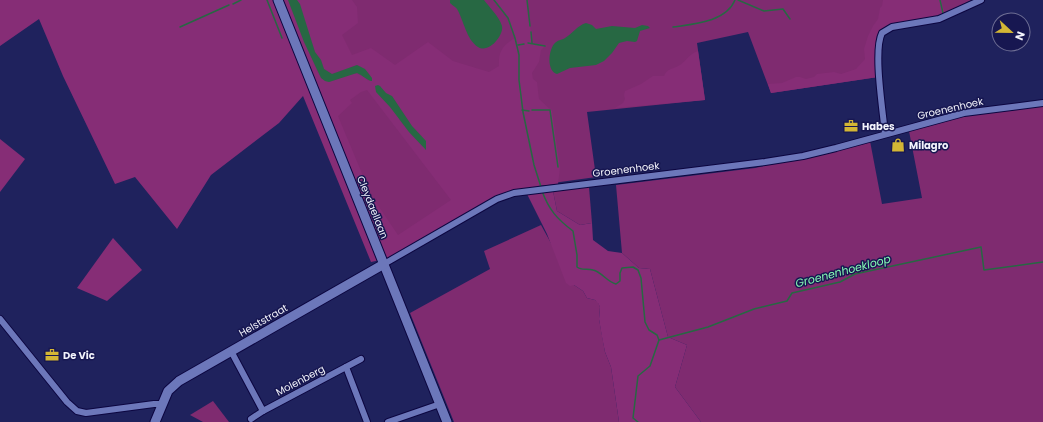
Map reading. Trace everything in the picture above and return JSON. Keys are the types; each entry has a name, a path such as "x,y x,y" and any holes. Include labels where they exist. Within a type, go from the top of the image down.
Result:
{"street":[{"name":"Cleydaellaan","path":"278,0 447,422"},
{"path":"885,134 878,58 879,41 882,32 892,27 939,19 981,0"},
{"name":"Groenenhoek","path":"384,264 503,196 514,192 766,162 809,154 964,113 1043,102"},
{"name":"Helststraat","path":"155,422 168,391 172,386 384,264"},
{"path":"0,319 67,402 77,411 86,413 162,404"},
{"path":"231,351 263,411"},
{"name":"Molenberg","path":"251,419 263,411 361,359"},
{"path":"346,367 367,422"},
{"path":"388,422 440,404"}],"shaded area":[{"path":"0,0 288,0 318,73 325,81 329,82 354,73 363,76 369,81 372,81 367,71 357,65 332,74 324,69 321,60 315,52 297,0 352,0 357,7 358,23 342,35 352,55 371,48 395,65 428,42 453,61 489,72 499,66 500,52 507,43 515,38 508,18 494,0 527,0 532,43 545,46 541,50 539,62 532,73 533,79 537,82 539,99 552,111 560,168 558,184 514,190 502,194 394,257 371,262 303,96 279,123 211,175 177,229 135,177 115,184 63,76 39,19 0,46","holes":["367,90 451,200 398,235 371,195 338,116 352,103 350,100 361,92","380,96 392,96 412,126 422,136 423,147 401,122 396,113"]},
{"path":"285,0 971,0 945,14 911,21 881,31 876,42 878,77 771,93 748,32 697,43 705,100 587,112 596,177 502,190 393,254"},
{"path":"288,0 297,0 300,4 315,52 321,60 324,69 332,74 357,65 365,69 372,78 372,81 357,73 329,82 321,78 304,42"},
{"path":"450,0 484,0 501,22 502,26 501,34 491,46 482,48 474,44 468,35 457,9 450,3"},
{"path":"883,0 941,0 945,14 911,21 881,31 876,42 878,77 771,93 768,84 782,83 796,77 806,79 814,77 817,74 834,72 841,74 856,69 865,59 864,49 868,36 878,19"},
{"path":"586,23 592,25 596,29 612,26 635,28 642,25 650,28 640,31 637,41 635,42 627,41 619,43 604,61 596,65 570,68 557,74 551,69 550,65 552,47 554,44"},
{"path":"698,51 705,100 615,108 623,103 625,99 625,91 641,84 653,76 664,76 669,70 680,65 690,55"},
{"path":"378,85 386,93 392,96 412,126 426,141 426,150 376,92 375,86"},
{"path":"1043,106 1043,422 701,422 675,387 687,345 668,337 650,269 639,268 622,253 616,185 755,168 870,141 882,204 922,198 909,131 972,114"},
{"path":"0,139 25,159 0,192"},
{"path":"589,187 592,223 580,225 557,211 553,191"},
{"path":"553,191 557,211 580,225 592,223 593,240 608,251 622,253 639,268 650,269 668,337 687,345 675,387 701,422 619,422 611,367 605,352 599,319 600,307 595,300 587,298 583,291 574,285 570,286 566,283 547,234 527,194"},
{"path":"541,225 574,285 583,291 587,298 598,302 600,307 599,319 605,352 611,367 619,422 454,422 410,313 490,269 484,251"},
{"path":"113,238 142,270 107,301 77,288"},
{"path":"213,401 229,422 203,422 190,415"}],"waterway":[{"path":"233,4 241,0"},
{"path":"267,0 282,38"},
{"path":"494,0 508,18 515,38 519,55 519,80 523,112 534,165 541,187"},
{"path":"527,0 530,26"},
{"path":"673,27 708,21 724,13 731,7 735,0"},
{"path":"738,0 764,11 783,9 790,19"},
{"path":"940,0 943,13"},
{"path":"180,27 229,5"},
{"path":"531,32 532,43"},
{"path":"528,43 545,46"},
{"path":"518,45 524,44"},
{"path":"522,110 529,111"},
{"path":"532,110 550,110 558,167"},
{"path":"542,191 554,214 573,231 577,255 577,267 596,271 616,284 620,281 620,273 622,268 633,267 638,270 641,278 645,322 649,330 657,335 659,340 650,366 638,376 633,418 638,422"},
{"name":"Groenenhoekloop","path":"659,340 708,327 754,309 787,301 792,293 840,282 855,274 981,247 984,270 1043,262"}],"place":[{"name":"Habes","path":"851,126"},
{"name":"Milagro","path":"898,145"},
{"name":"De Vic","path":"52,355"}]}
